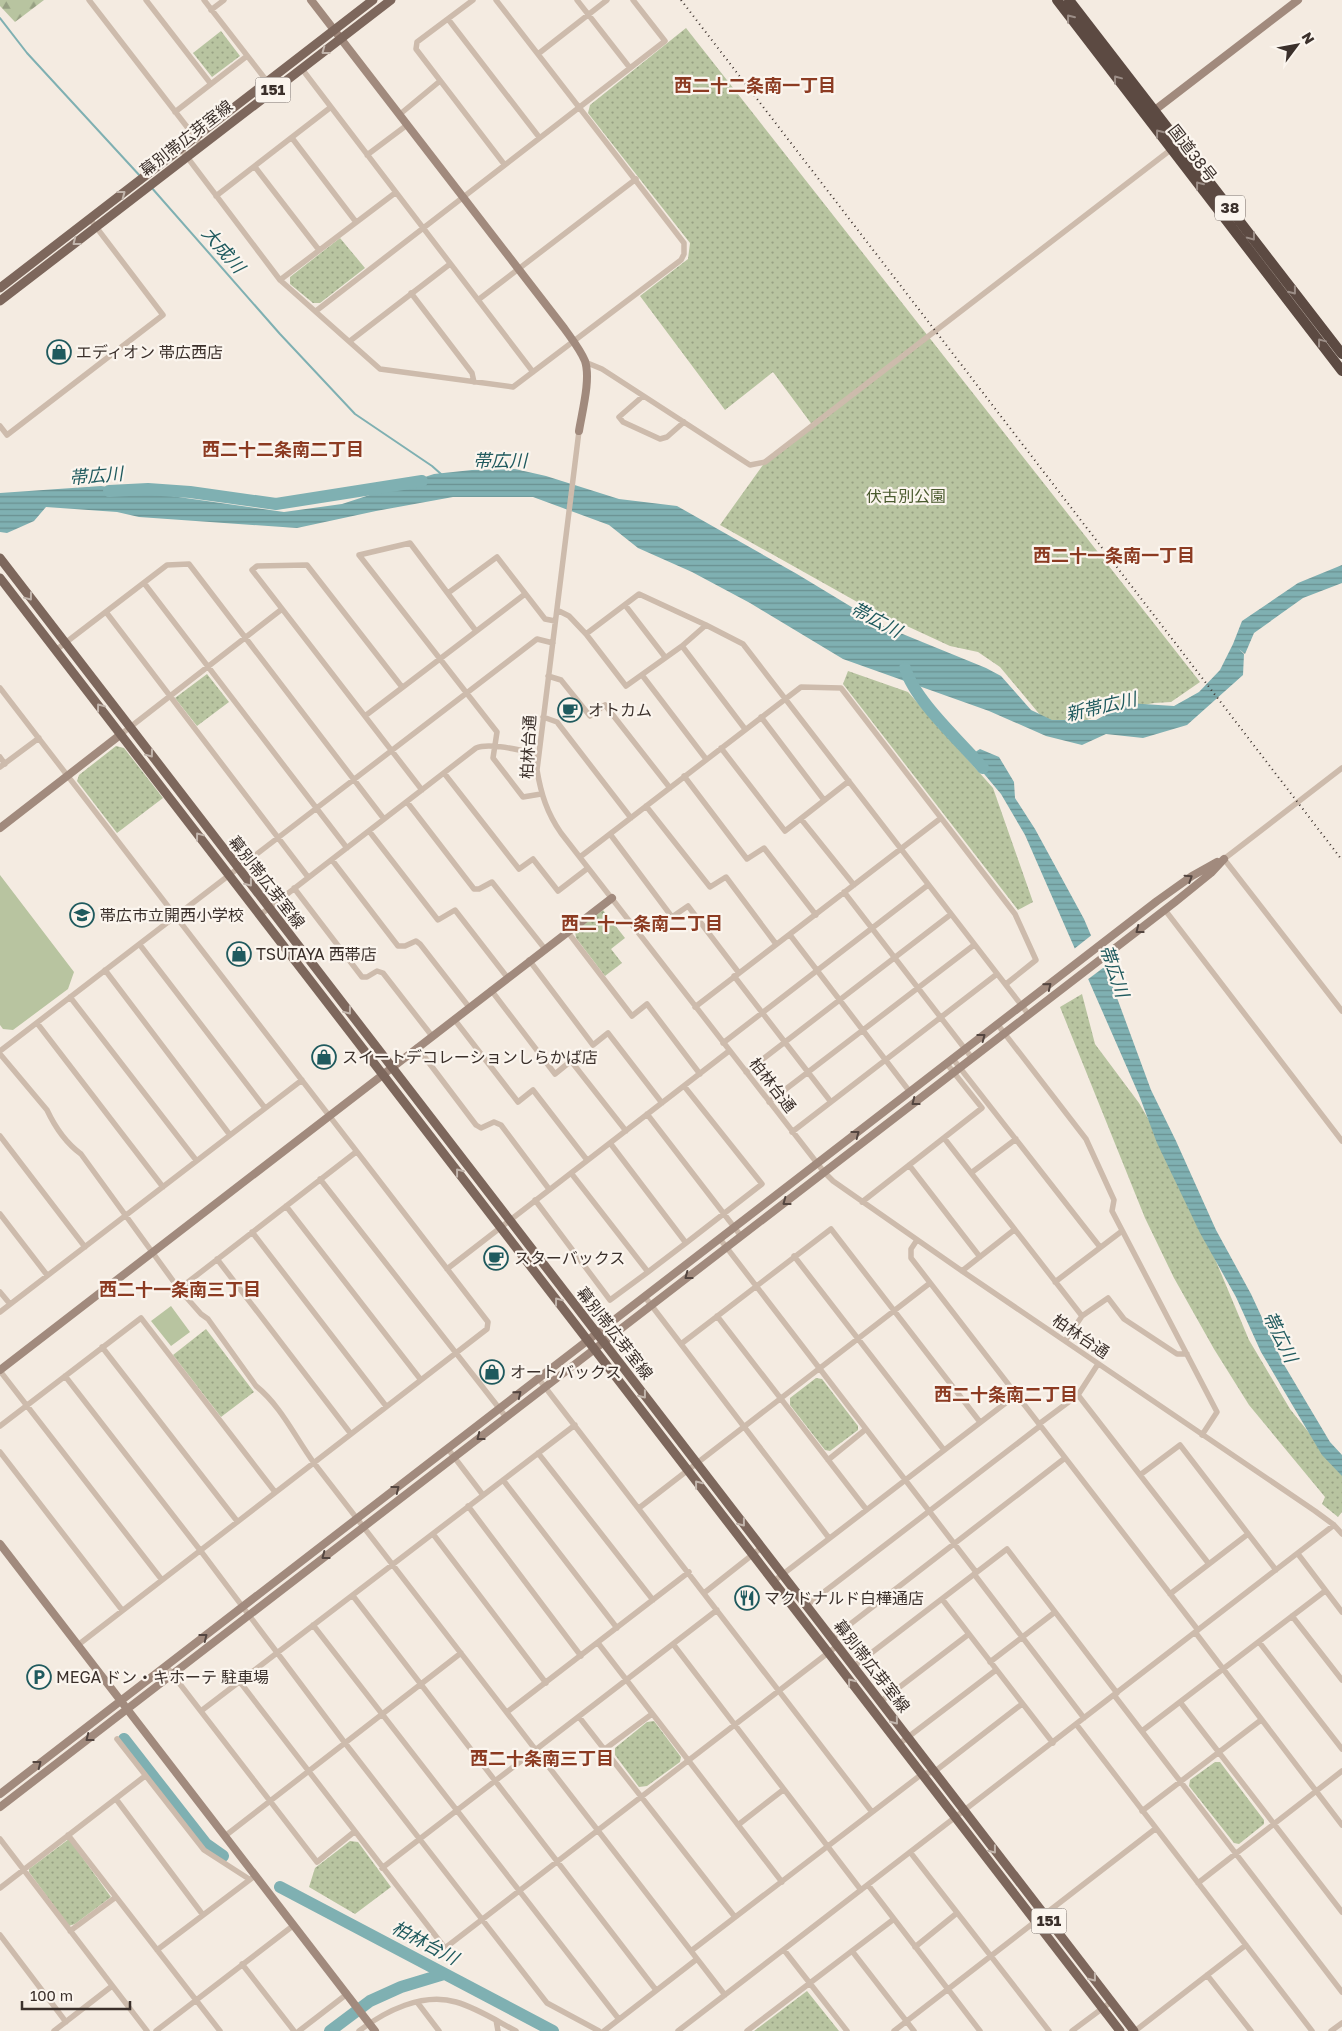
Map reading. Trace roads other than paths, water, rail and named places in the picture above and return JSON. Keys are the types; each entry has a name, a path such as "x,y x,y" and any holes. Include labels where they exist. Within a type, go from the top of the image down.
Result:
{"highway":[{"name":"国道38号","path":"1056,0 1151,114 1342,354"},
{"name":"国道38号","path":"1069,0 1151,114"},
{"name":"国道38号","path":"1176,146 1342,371"}],"main road":[{"name":"幕別帯広芽室線","path":"0,288 153,177 270,86 373,0"},
{"name":"幕別帯広芽室線","path":"270,86 302,69 391,0"},
{"name":"幕別帯広芽室線","path":"0,301 92,223"},
{"name":"幕別帯広芽室線","path":"0,558 64,644 130,727 1134,2031"},
{"name":"幕別帯広芽室線","path":"0,578 1120,2031"}],"street":[{"path":"88,0 198,142"},
{"path":"146,0 212,84"},
{"path":"204,0 270,86"},
{"path":"211,10 224,0"},
{"path":"311,0 573,341 585,362 586,378 579,434"},
{"path":"473,0 417,42 416,49 504,164"},
{"path":"184,153 280,280 380,369 513,387 681,260 684,254 684,243 496,0"},
{"path":"577,0 630,68"},
{"path":"538,54 607,0"},
{"path":"316,311 666,40 633,0"},
{"path":"1151,114 1298,0"},
{"path":"448,18 539,137"},
{"path":"175,112 248,56"},
{"path":"302,69 533,372"},
{"path":"399,114 440,81"},
{"path":"216,196 331,107"},
{"path":"367,156 407,125"},
{"path":"292,138 356,222"},
{"path":"585,362 602,369 750,465 765,462 1176,146"},
{"path":"255,167 320,250"},
{"path":"478,300 636,179"},
{"path":"280,280 395,193"},
{"path":"0,426 7,435 163,315 92,223"},
{"path":"350,341 450,264"},
{"path":"411,293 472,372 474,382"},
{"path":"643,396 619,417 623,422 660,439 667,436 684,422"},
{"name":"柏林台通","path":"579,434 537,770 541,794 555,824 824,1172 862,1202 916,1240 1334,1525 1342,1534"},
{"path":"476,631 410,543 359,555 497,732 493,758 523,797 541,794"},
{"path":"448,593 497,557 545,619 556,621"},
{"path":"56,650 167,565 189,564 384,819"},
{"path":"402,687 307,564 257,566 252,570 422,790"},
{"path":"144,583 347,848"},
{"path":"365,716 525,594"},
{"path":"586,634 639,594 743,644 902,849 950,915 1029,1015"},
{"path":"624,605 665,657"},
{"path":"0,828 282,609"},
{"path":"557,610 569,616 586,634 626,686 682,646 706,625"},
{"path":"106,612 308,877"},
{"path":"553,643 537,639 237,868 0,1053 47,1110 51,1120 70,1146 81,1154 92,1167 125,1216 180,1289 201,1314 208,1319 256,1386 266,1393 314,1463 725,1995"},
{"path":"682,646 745,729"},
{"path":"642,675 706,759"},
{"path":"548,676 561,680 590,716 605,705 670,788"},
{"path":"580,857 801,687 841,688 1015,914 1036,960 1006,984"},
{"path":"0,688 488,1322 487,1329 78,1645"},
{"path":"543,717 557,722 631,818"},
{"path":"761,717 824,800"},
{"path":"0,757 2,766 39,738"},
{"path":"260,915 476,748 482,745 494,746 539,754"},
{"path":"721,748 785,831 849,781"},
{"path":"0,1794 644,1296 966,1050 1108,938 1192,876 1224,859 1342,768"},
{"path":"444,773 519,869 533,858 558,890 588,868"},
{"path":"684,776 747,859 764,848 816,915"},
{"path":"407,802 474,889 479,889 492,882 545,948"},
{"path":"646,806 710,887 726,876 776,944"},
{"path":"801,818 854,885"},
{"path":"695,1007 941,818"},
{"path":"369,831 438,920 455,910 507,977"},
{"path":"610,834 672,917 688,906 762,1013 831,1102"},
{"path":"0,1807 1113,950 1211,874 1224,859"},
{"path":"1224,859 1342,1011"},
{"path":"332,860 398,946 405,946 416,941 420,944 469,1007"},
{"path":"723,1042 928,885"},
{"path":"294,888 362,977 367,977 377,971 383,973 432,1036"},
{"path":"844,892 972,1058"},
{"path":"162,1580 0,1370 490,990 612,898"},
{"path":"1157,901 1342,1141"},
{"path":"746,1072 950,915"},
{"path":"567,931 632,1016 647,1004 700,1074"},
{"path":"790,935 910,1092"},
{"path":"140,945 266,1108"},
{"path":"769,1102 974,945"},
{"path":"529,960 593,1045 608,1033 662,1103"},
{"path":"105,970 230,1135"},
{"path":"792,1132 997,974"},
{"path":"490,990 555,1074 571,1061 626,1131"},
{"path":"70,997 196,1160"},
{"path":"454,1019 518,1102 533,1090 587,1160"},
{"path":"37,1023 162,1187"},
{"path":"998,1025 1086,1139 1114,1200 1112,1211 1217,1412 1202,1435"},
{"path":"418,1047 476,1125 481,1128 494,1122 501,1125 549,1189"},
{"path":"447,1269 500,1226 729,1051"},
{"path":"862,1202 982,1108 950,1062"},
{"path":"956,1070 1016,1139 1100,1247"},
{"path":"0,1312 302,1080"},
{"path":"535,1200 610,1300 724,1214 762,1184 684,1086"},
{"path":"647,1114 741,1236"},
{"path":"0,1136 85,1247"},
{"path":"944,1138 1082,1316"},
{"path":"971,1173 1016,1139"},
{"path":"610,1143 686,1243"},
{"path":"180,1289 356,1152"},
{"path":"909,1165 980,1256"},
{"path":"571,1173 648,1272"},
{"path":"320,1179 506,1417"},
{"path":"286,1206 421,1380"},
{"path":"0,1214 47,1275"},
{"path":"681,1344 831,1229 980,1422"},
{"path":"962,1271 1014,1230"},
{"path":"1055,1282 1122,1231"},
{"path":"252,1232 386,1406"},
{"path":"720,1239 906,1479 1022,1638 1084,1718"},
{"path":"916,1240 911,1249 911,1258 1170,1594 1223,1670 1342,1825"},
{"path":"794,1256 944,1450"},
{"path":"217,1259 351,1434"},
{"path":"639,1508 930,1283"},
{"path":"0,1292 10,1304"},
{"path":"644,1296 829,1538"},
{"path":"1065,1341 1082,1316 1108,1298 1124,1319 1177,1354 1187,1354"},
{"path":"717,1316 866,1509"},
{"path":"0,1426 141,1318 275,1492"},
{"path":"102,1347 237,1521"},
{"path":"807,1605 1078,1395 1098,1364"},
{"path":"65,1376 546,2003 599,2031"},
{"path":"538,1378 872,1812"},
{"path":"774,1581 1016,1395"},
{"path":"1078,1395 1209,1564"},
{"path":"201,1711 575,1425"},
{"path":"828,1460 866,1429"},
{"path":"1140,1475 1180,1444 1276,1570"},
{"path":"448,1449 483,1495"},
{"path":"0,1452 122,1610"},
{"path":"538,1453 653,1600"},
{"path":"240,1682 445,1948 828,1652 834,1642 954,1543 1065,1458"},
{"path":"503,1480 617,1628"},
{"path":"468,1506 581,1656"},
{"path":"678,2031 1334,1525"},
{"path":"433,1534 546,1683"},
{"path":"1170,1594 1248,1534"},
{"path":"0,1544 225,1836 252,1878 294,1926 375,2031"},
{"path":"704,1593 761,1548"},
{"path":"853,1667 1007,1549 1180,1782 1342,1992"},
{"path":"1298,1554 1342,1612"},
{"path":"507,1712 689,1572"},
{"path":"1142,1731 1325,1591"},
{"path":"353,1596 656,1990"},
{"path":"942,1599 1052,1743"},
{"path":"382,1868 717,1610"},
{"path":"990,1662 1055,1612"},
{"path":"1292,1616 1342,1680"},
{"path":"314,1625 618,2018"},
{"path":"880,1702 969,1634"},
{"path":"1260,1642 1342,1749"},
{"path":"598,1643 782,1882"},
{"path":"673,1644 861,1890"},
{"path":"225,1836 461,1653"},
{"path":"166,1666 316,1862 354,1832"},
{"path":"899,1744 996,1670"},
{"path":"1180,1702 1342,1912"},
{"path":"691,1951 922,1774 934,1772 1022,1704"},
{"path":"605,1750 652,1714"},
{"path":"580,1717 735,1917"},
{"path":"1142,1811 1261,1720"},
{"path":"1076,1724 1312,2031"},
{"path":"117,1739 208,1854 252,1878"},
{"path":"1198,1883 1342,1771"},
{"path":"0,1888 145,1776"},
{"path":"738,1825 783,1790"},
{"path":"116,1799 203,1915"},
{"path":"894,2031 1155,1829"},
{"path":"68,1835 220,2031"},
{"path":"0,1840 147,2031"},
{"path":"910,1852 1049,2031"},
{"path":"157,1950 252,1878"},
{"path":"868,1885 980,2031"},
{"path":"70,1931 116,1897"},
{"path":"915,1947 957,1913"},
{"path":"747,2031 894,1918"},
{"path":"156,2031 294,1926"},
{"path":"0,1935 66,2022"},
{"path":"1134,2031 1246,1945"},
{"path":"784,1950 846,2031"},
{"path":"852,1951 914,2031"},
{"path":"604,2031 618,2018 697,1959"},
{"path":"242,1964 294,2031"},
{"path":"1207,1975 1250,2031"},
{"path":"54,2031 112,1986"},
{"path":"299,2031 347,1994"},
{"path":"359,2031 369,2023 408,2004 440,1999 457,2002 516,2031"},
{"path":"417,2002 439,2031"},
{"path":"1072,2031 1111,2002"},
{"path":"496,2020 498,2031"},
{"path":"1331,2031 1342,2023"}],"water":[{"path":"515,469 546,476 619,499 677,506 797,574 883,626 986,668 1001,676 1031,710 1052,720 1096,720 1127,703 1174,706 1199,692 1220,670 1242,621 1298,583 1342,565 1342,583 1303,598 1254,633 1245,654 1239,649 1244,654 1243,675 1187,725 1143,738 1106,734 1082,745 1046,736 989,711 843,659 750,603 692,572 638,548 609,525 533,497 453,497 297,528 139,517 117,512 46,507 34,521 7,533 0,532 0,493 101,486 284,512 342,504 434,474 472,470"},
{"path":"980,749 999,757 1014,782 1015,798 1035,829 1084,919 1113,987 1151,1090 1216,1230 1251,1294 1283,1363 1330,1442 1342,1455 1342,1476 1322,1455 1261,1352 1236,1297 1200,1233 1157,1143 1139,1095 1025,835 1001,794 969,756"}],"waterway":[{"name":"大成川","path":"0,18 27,53 141,177"},
{"name":"大成川","path":"151,187 280,334 355,414 441,474"},
{"name":"帯広川","path":"109,491 148,489 190,492 276,504 422,481"},
{"name":"帯広川","path":"905,668 910,681 928,707 983,768"},
{"name":"柏林台川","path":"124,1739 206,1844 223,1856"},
{"name":"柏林台川","path":"280,1887 553,2031"},
{"path":"330,2031 370,2001 401,1987 444,1974"}],"railway":[{"path":"681,0 1342,860"}],"place":[{"name":"エディオン 帯広西店","path":"59,352"},
{"name":"オトカム","path":"570,710"},
{"name":"帯広市立開西小学校","path":"82,915"},
{"name":"TSUTAYA 西帯店","path":"239,954"},
{"name":"スイートデコレーションしらかば店","path":"324,1057"},
{"name":"スターバックス","path":"496,1258"},
{"name":"オートバックス","path":"492,1372"},
{"name":"マクドナルド白樺通店","path":"747,1598"},
{"name":"MEGA ドン・キホーテ 駐車場","path":"39,1677"}],"district":[{"name":"西二十二条南一丁目","path":"755,86"},
{"name":"西二十二条南二丁目","path":"283,450"},
{"name":"西二十一条南一丁目","path":"1114,556"},
{"name":"西二十一条南二丁目","path":"642,924"},
{"name":"西二十一条南三丁目","path":"180,1290"},
{"name":"西二十条南二丁目","path":"1006,1395"},
{"name":"西二十条南三丁目","path":"542,1759"}],"park label":[{"name":"伏古別公園","path":"906,496"}],"water label":[{"name":"新帯広川","path":"1101,707"}]}
